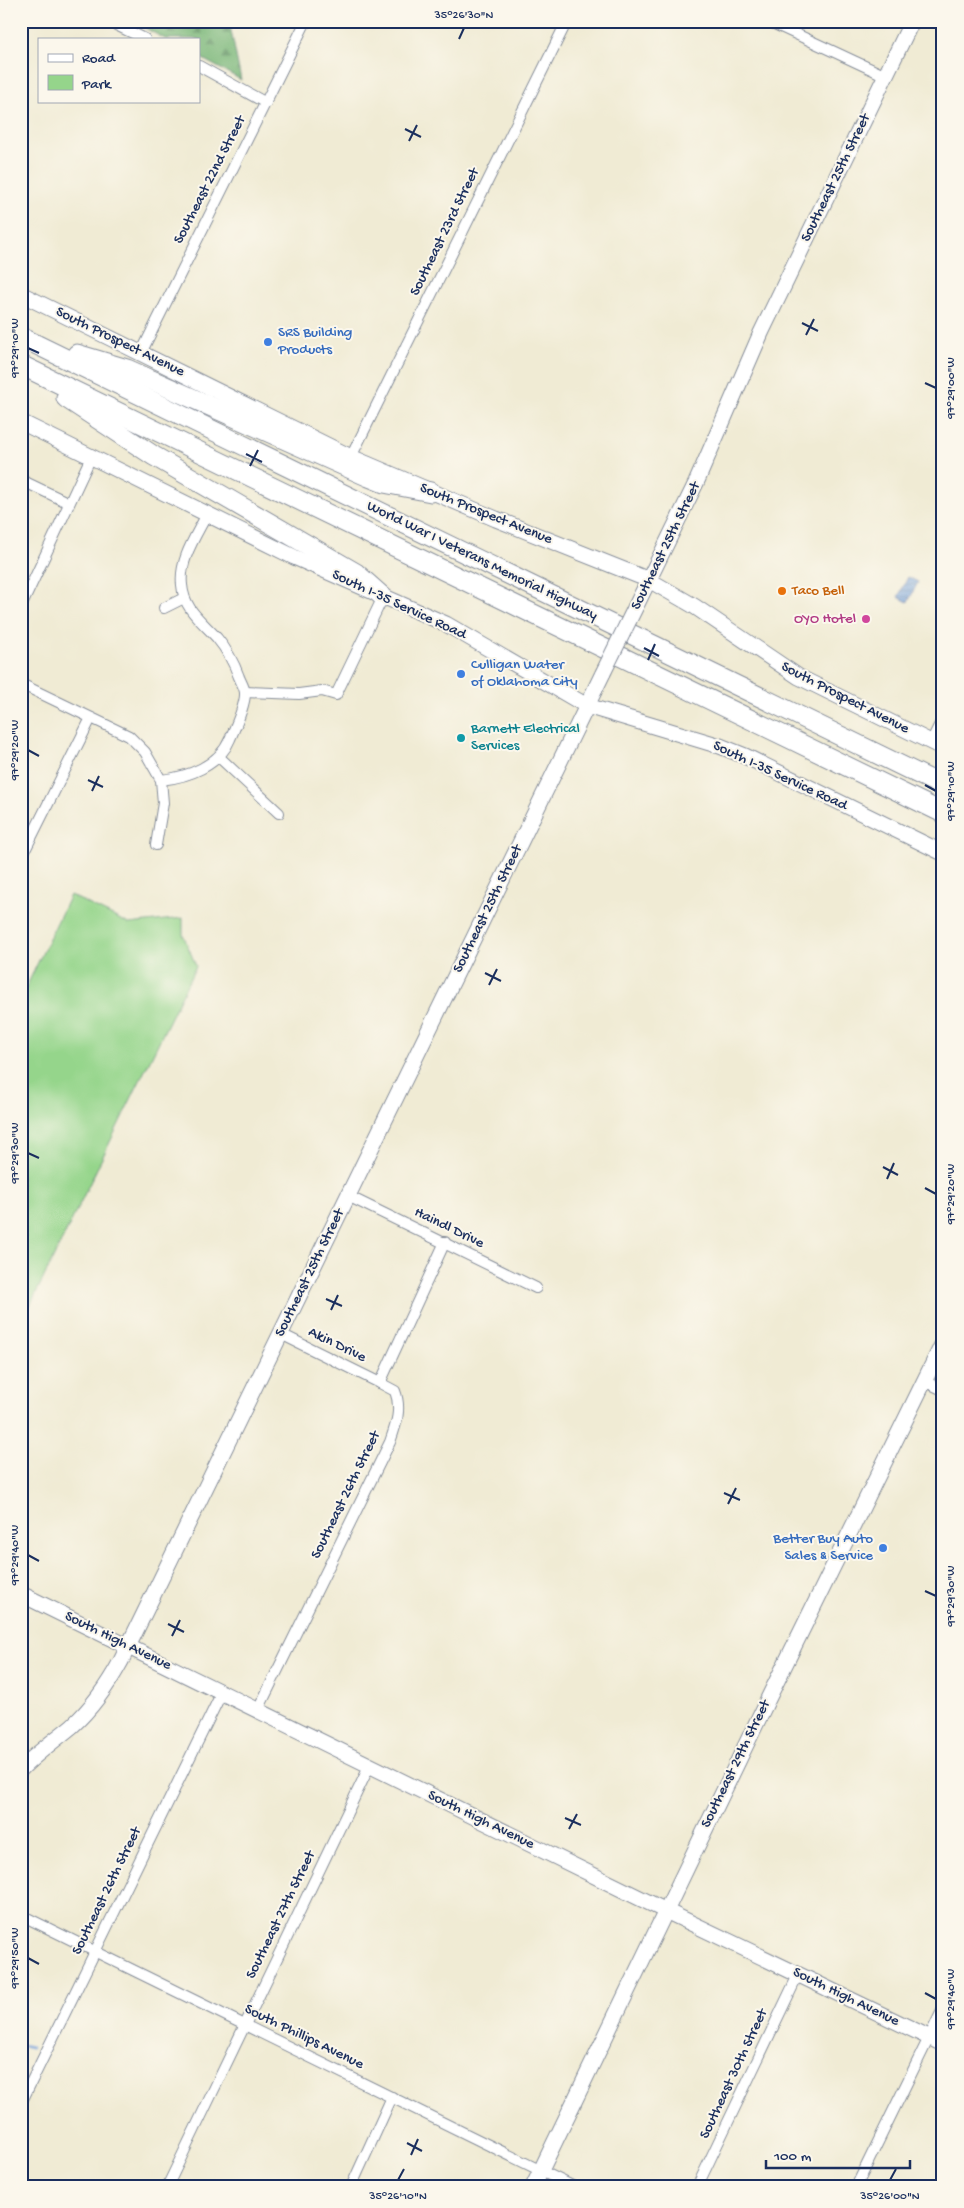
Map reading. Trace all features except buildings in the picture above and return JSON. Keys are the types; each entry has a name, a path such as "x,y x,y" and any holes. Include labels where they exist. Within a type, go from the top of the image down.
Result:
{"highway":[{"path":"21,337 127,369 368,477 384,483 431,492"},
{"name":"World War I Veterans Memorial Highway","path":"21,337 943,786"},
{"path":"21,367 154,456 356,573 383,597"},
{"name":"World War I Veterans Memorial Highway","path":"21,367 943,813"}],"street":[{"path":"108,21 143,38"},
{"name":"Southeast 22nd Street","path":"141,353 306,21"},
{"name":"Southeast 23rd Street","path":"351,457 567,21"},
{"path":"768,21 886,76"},
{"name":"Southeast 25th Street","path":"21,1769 90,1708 110,1681 128,1646 696,483 761,333 912,21"},
{"path":"200,67 266,103"},
{"name":"South Prospect Avenue","path":"21,294 351,457 431,492 649,580 694,606 799,677 937,745"},
{"name":"South I-35 Service Road","path":"21,422 294,557 446,624 587,706 720,746 745,756 943,853"},
{"path":"21,607 91,458"},
{"path":"21,480 69,503"},
{"path":"161,780 181,778 220,757 234,730 245,692 227,651 190,611 184,598 182,573 186,556 207,514"},
{"path":"245,692 299,694 322,691 336,694 383,597"},
{"path":"164,608 184,598"},
{"path":"21,684 129,736 145,752 161,780 163,802 156,845"},
{"path":"21,858 91,718"},
{"path":"937,745 943,718"},
{"path":"220,757 279,813"},
{"name":"Haindl Drive","path":"348,1196 536,1288"},
{"path":"380,1383 445,1242"},
{"name":"Akin Drive","path":"281,1334 380,1383"},
{"name":"Southeast 29th Street","path":"533,2187 943,1343"},
{"path":"924,1381 943,1390"},
{"name":"Southeast 26th Street","path":"258,1710 390,1442 396,1423 399,1402 395,1391 380,1383"},
{"name":"South High Avenue","path":"21,1594 666,1911 943,2044"},
{"name":"Southeast 26th Street","path":"21,2103 222,1692"},
{"name":"Southeast 27th Street","path":"167,2187 370,1765"},
{"name":"South Phillips Avenue","path":"21,1915 574,2187"},
{"name":"Southeast 30th Street","path":"697,2187 798,1973"},
{"path":"856,2187 943,2009"},
{"path":"351,2187 392,2097"}],"green space":[{"path":"132,21 229,21 241,80 200,58 200,38 163,38"},
{"path":"70,895 129,924 183,918 183,934 196,966 21,1324 21,998"}],"water":[{"path":"908,577 918,582 908,602 898,597"}],"waterway":[{"path":"21,2045 31,2047"}],"place":[{"name":"SRS Building Products","path":"268,342"},
{"name":"Taco Bell","path":"782,591"},
{"name":"OYO Hotel","path":"866,619"},
{"name":"Culligan Water of Oklahoma City","path":"461,674"},
{"name":"Barnett Electrical Services","path":"461,738"},
{"name":"Better Buy Auto Sales & Service","path":"883,1548"}]}
